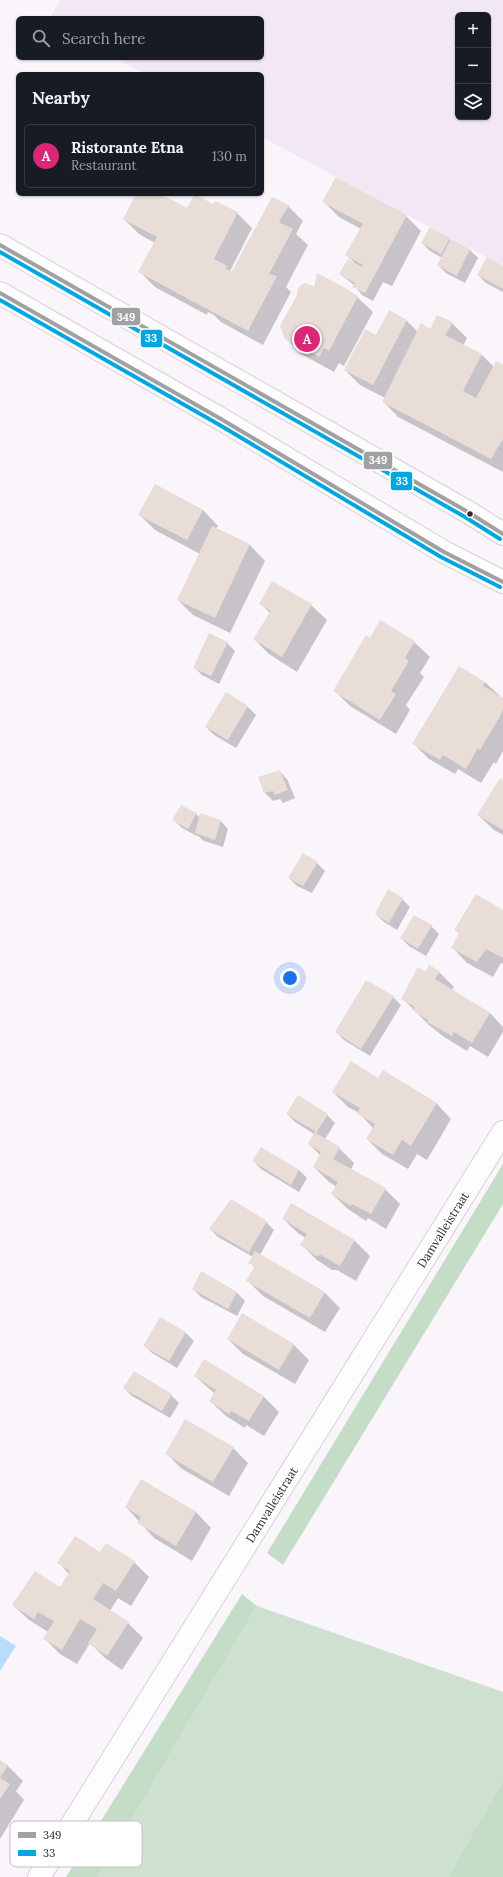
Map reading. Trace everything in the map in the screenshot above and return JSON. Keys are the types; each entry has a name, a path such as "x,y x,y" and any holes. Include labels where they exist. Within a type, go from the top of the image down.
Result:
{"main road":[{"path":"0,244 468,512 503,534"},
{"path":"0,293 221,419 444,552 503,582"},
{"name":"Damvalleistraat","path":"74,1821 503,1132"},
{"name":"Damvalleistraat","path":"39,1877 45,1867"}],"shaded area":[{"path":"60,0 503,0 503,266 264,138 264,72 141,72 120,60 264,60 264,16 51,16"}],"green space":[{"path":"503,1164 503,1204 283,1565 267,1553"},
{"path":"242,1594 257,1606 131,1821 101,1821"},
{"path":"257,1606 503,1692 503,1780 448,1877 98,1877 104,1867 142,1867 142,1821 131,1821"},
{"path":"503,1780 503,1877 448,1877"},
{"path":"72,1867 104,1867 98,1877 66,1877"}],"water":[{"path":"0,1636 16,1646 0,1671"}],"building":[{"path":"336,177 407,215 365,293 352,287 355,283 339,274 348,259 362,267 363,265 345,255 363,224 322,202"},
{"path":"135,196 164,196 187,208 194,196 199,196 213,204 215,201 238,212 214,259 227,266 225,269 232,271 272,197 289,205 279,222 293,229 269,274 277,276 248,331 138,272 157,237 123,219"},
{"path":"430,227 450,238 441,254 421,243"},
{"path":"451,239 470,249 457,276 437,265"},
{"path":"487,257 503,266 503,289 477,275"},
{"path":"317,273 358,296 329,351 324,348 319,357 285,339 280,326 297,295 297,290 301,285 306,283 314,287"},
{"path":"389,310 407,320 373,385 344,370 365,329 376,335"},
{"path":"437,315 453,322 445,335 482,354 463,391 476,398 496,361 503,365 503,439 491,459 382,402 421,323 430,329"},
{"path":"155,484 203,510 187,540 138,515"},
{"path":"212,526 250,544 215,618 177,600"},
{"path":"272,581 312,604 282,657 253,639 271,611 259,604"},
{"path":"380,620 415,641 405,658 409,661 391,691 396,694 380,720 333,691 366,635 370,638"},
{"path":"209,633 228,642 211,676 193,668"},
{"path":"459,666 485,682 483,686 503,698 503,709 500,716 480,750 478,748 466,769 443,755 440,760 412,744"},
{"path":"226,692 248,706 228,740 205,727"},
{"path":"280,770 288,790 275,795 273,791 264,793 258,777"},
{"path":"500,778 503,780 503,830 477,815"},
{"path":"181,805 197,813 188,829 172,820"},
{"path":"200,813 221,820 215,840 195,833"},
{"path":"303,853 318,862 303,886 288,878"},
{"path":"388,889 403,898 389,923 375,914"},
{"path":"476,894 503,910 503,958 486,949 477,962 451,948 459,933 454,930"},
{"path":"414,915 432,925 418,949 400,938"},
{"path":"429,965 440,971 435,979 490,1013 472,1043 454,1032 452,1036 427,1022 428,1020 412,1010 415,1007 401,999 418,967 425,972"},
{"path":"366,980 394,996 361,1049 335,1032"},
{"path":"351,1061 378,1078 383,1070 437,1103 411,1146 402,1140 393,1155 366,1139 375,1124 357,1114 360,1108 332,1092"},
{"path":"298,1095 328,1114 316,1133 340,1147 333,1159 386,1188 371,1214 352,1204 351,1206 331,1194 338,1182 313,1167 321,1152 308,1144 315,1131 286,1114"},
{"path":"261,1147 299,1170 291,1185 252,1161"},
{"path":"231,1199 267,1221 249,1252 209,1229"},
{"path":"291,1203 355,1240 340,1266 321,1255 316,1256 300,1245 307,1234 282,1219"},
{"path":"255,1251 325,1292 310,1318 246,1281 255,1266 248,1263"},
{"path":"201,1271 237,1292 228,1309 192,1289"},
{"path":"242,1313 294,1344 279,1370 227,1339"},
{"path":"160,1317 186,1332 169,1361 143,1346"},
{"path":"204,1359 264,1396 249,1421 231,1411 229,1414 209,1401 216,1390 194,1376"},
{"path":"134,1371 172,1394 162,1411 123,1388"},
{"path":"185,1419 234,1447 213,1482 165,1454"},
{"path":"141,1479 196,1512 176,1546 137,1523 141,1517 125,1507"},
{"path":"75,1536 100,1552 106,1543 135,1561 116,1591 103,1583 93,1599 129,1622 107,1656 88,1643 97,1629 80,1619 62,1650 43,1639 54,1621 38,1612 34,1619 12,1605 35,1571 60,1587 70,1571 57,1563"},
{"path":"0,1760 8,1765 0,1778"},
{"path":"0,1778 10,1784 0,1799"}],"transit line":[{"name":"349","path":"0,245 468,512 503,534"},
{"name":"33","path":"0,252 465,517 500,539"},
{"name":"349","path":"0,293 221,419 444,552 503,582"},
{"name":"33","path":"0,300 218,424 441,557 500,587"}],"place":[{"name":"Ristorante Etna","path":"307,339"}]}
